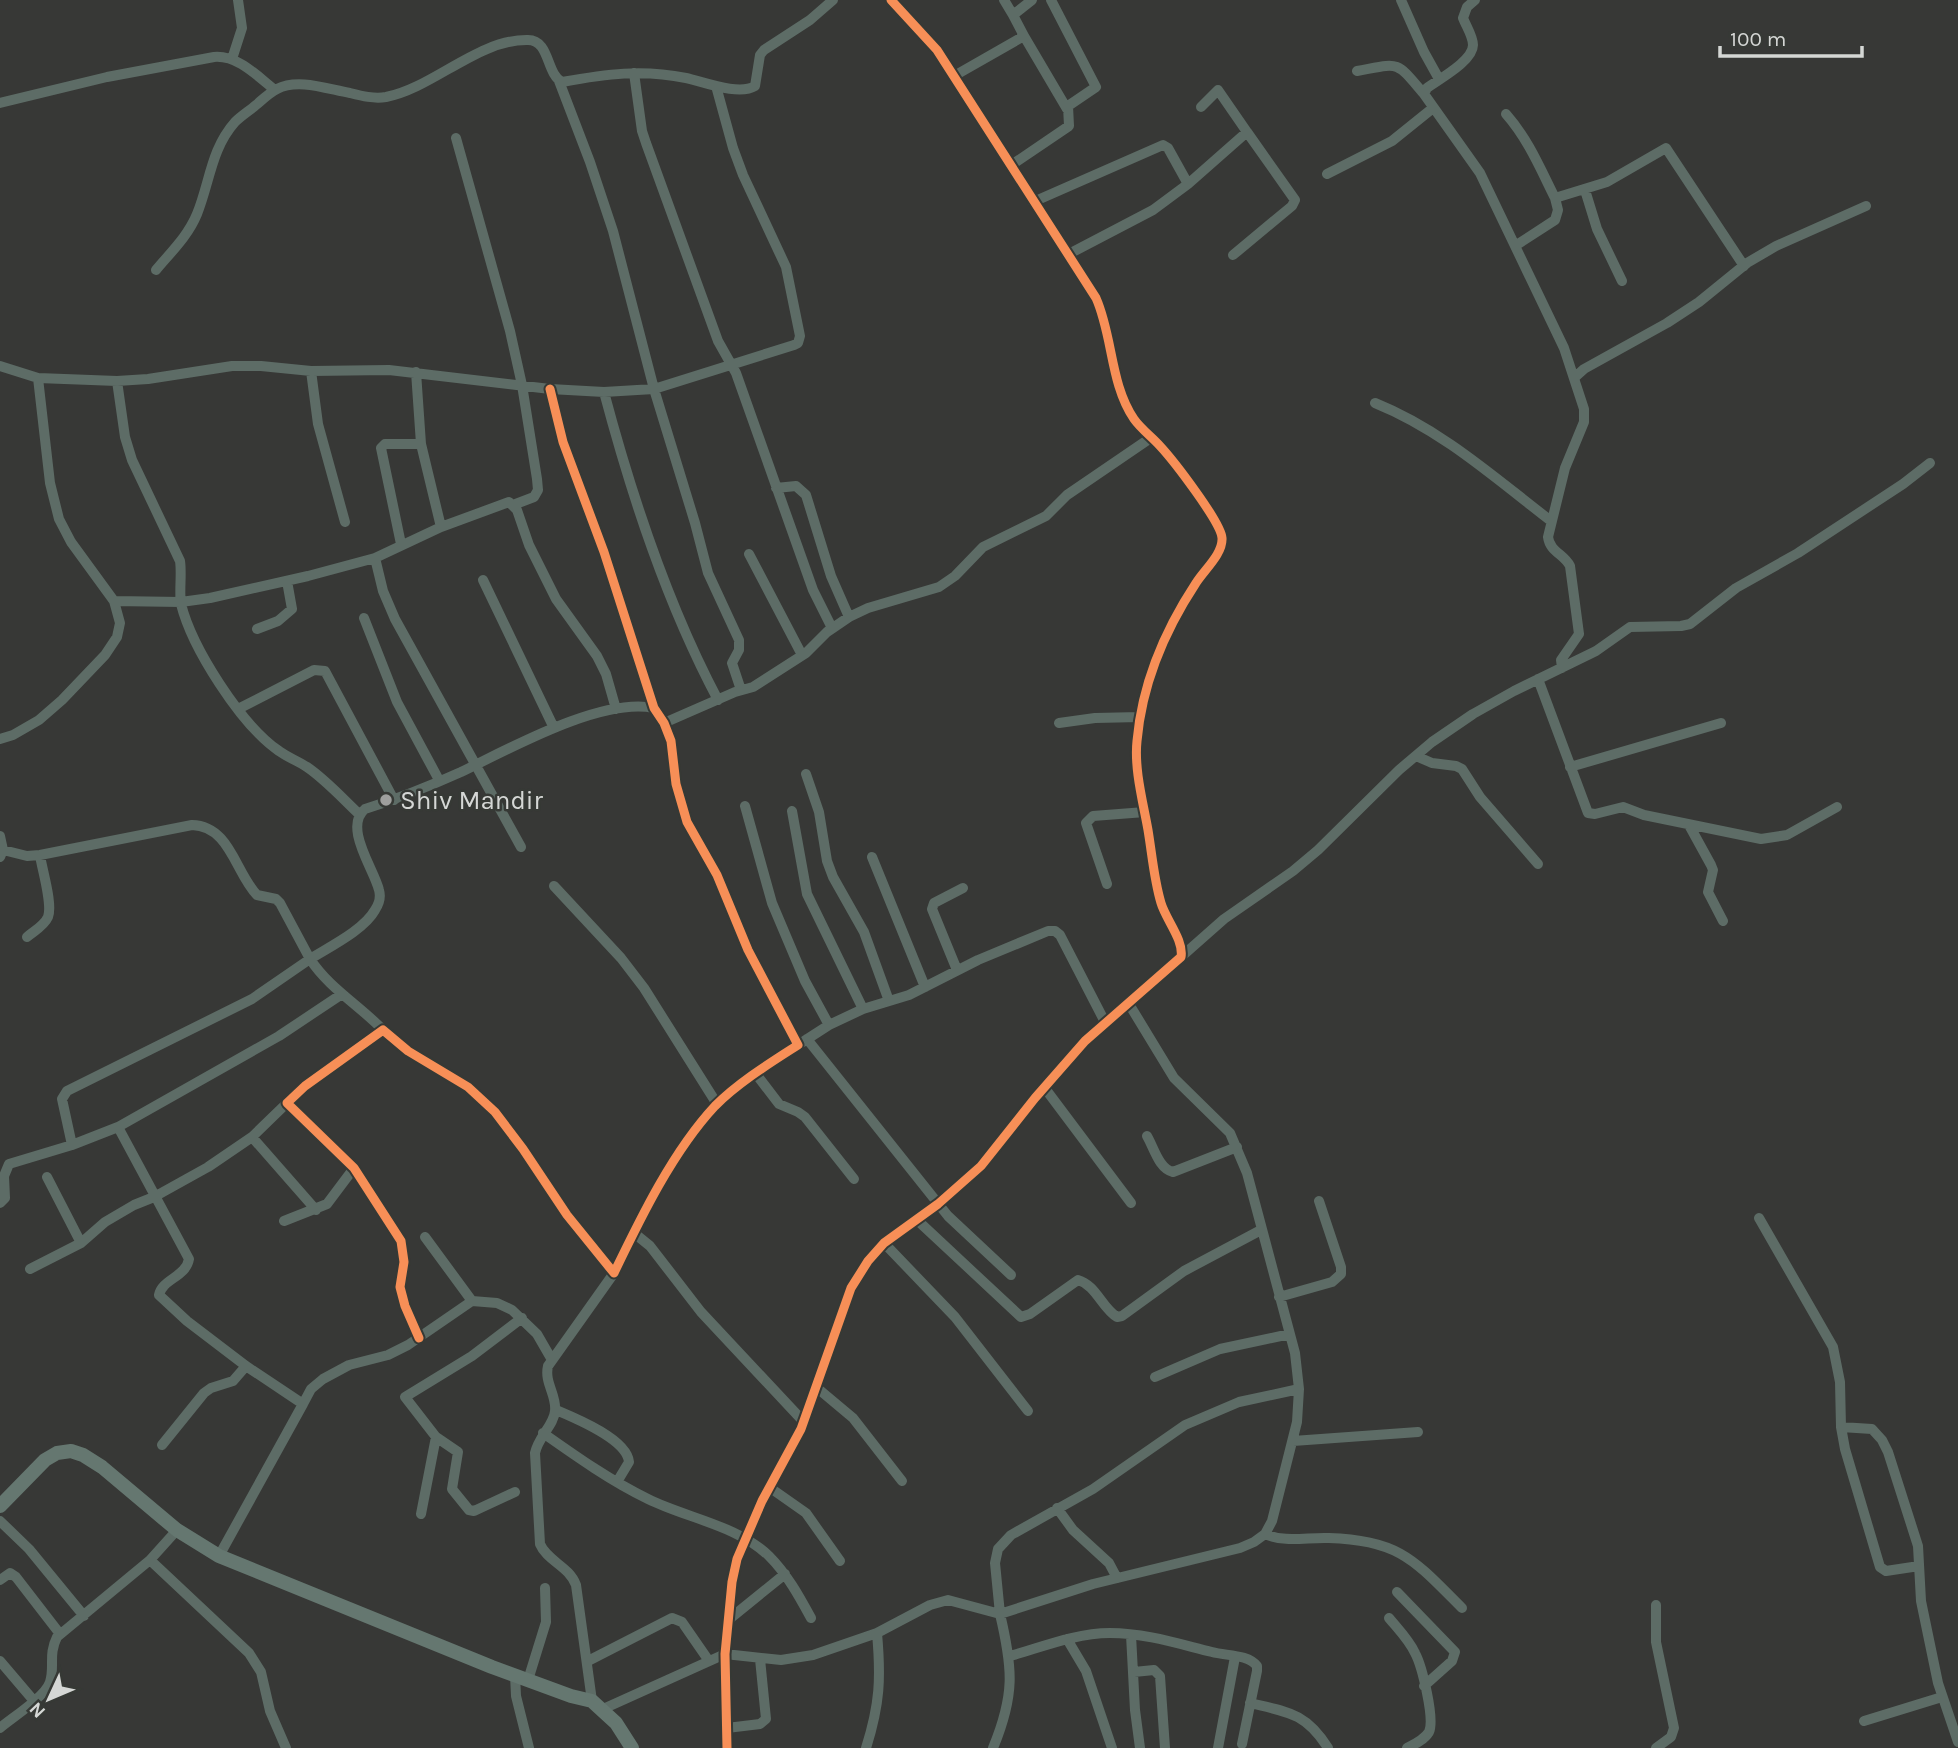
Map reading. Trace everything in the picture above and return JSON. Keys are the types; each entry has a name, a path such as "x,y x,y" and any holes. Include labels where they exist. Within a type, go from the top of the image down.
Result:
{"main road":[{"path":"0,1506 45,1460 57,1453 71,1451 83,1455 102,1467 177,1530 219,1556 521,1678 598,1705 621,1730 632,1748"}],"street":[{"path":"232,59 242,27 238,0"},
{"path":"559,81 610,73 634,73 685,78 743,91 755,86 760,55 764,50 810,20 833,0"},
{"path":"891,0 919,29 954,76 1096,299 1130,412 1215,520 1222,538 1217,554 1182,604 1164,641 1148,685 1136,744 1161,903 1181,948 1181,957"},
{"path":"1003,0 1067,109 1070,122 1069,126 1010,166"},
{"path":"1013,15 1032,0"},
{"path":"1051,0 1096,85 1067,109"},
{"path":"1401,0 1439,79"},
{"path":"1424,94 1427,88 1471,53 1472,39 1463,18 1467,7 1475,0"},
{"path":"954,76 1024,36"},
{"path":"156,270 184,238 197,214 213,157 222,139 237,120 275,90 287,85 302,85 383,98 400,94 471,57 511,42 536,41 559,81 590,162 612,231 654,389 708,573 739,640 739,650 732,663 741,690"},
{"path":"0,103 107,77 226,56 275,90"},
{"path":"1357,71 1400,66 1472,160 1564,348 1574,377 1584,409 1584,422 1565,468 1551,522 1549,545 1566,559 1570,566 1579,628 1576,639 1561,660 1562,668"},
{"path":"634,73 646,143 718,341 732,366 813,590 832,628"},
{"path":"0,366 38,378 117,381 149,379 232,366 311,371 389,370 550,389 604,392 654,389 794,345 798,343 800,336 786,267 743,176 716,86"},
{"path":"1201,107 1218,90 1295,200 1292,206 1233,255"},
{"path":"1327,174 1392,141 1433,108"},
{"path":"1506,114 1521,132 1555,198 1558,210 1555,220 1515,246"},
{"path":"1067,255 1153,210 1188,184 1247,132"},
{"path":"114,600 181,602 287,581 375,558 440,527 502,503 513,505 534,497 538,490 522,385 510,331 456,138"},
{"path":"1033,202 1163,145 1168,148 1188,184"},
{"path":"1555,198 1620,176 1667,148 1744,266"},
{"path":"1585,190 1597,229 1622,281"},
{"path":"1574,377 1590,365 1688,309 1744,266 1776,246 1866,206"},
{"path":"311,371 318,424 345,522"},
{"path":"416,372 421,444 440,527"},
{"path":"0,739 39,720 62,700 105,655 117,638 120,623 114,600 71,542 59,519 50,483 38,378"},
{"path":"117,381 125,437 132,460 180,561 181,602 204,656 238,709 257,732 278,751 309,768 334,788 359,814"},
{"path":"550,389 563,442 604,552 654,708 671,741 682,810 717,875 748,950 803,1042 938,1204 1011,1275"},
{"path":"604,392 624,461 678,615 694,655 718,700"},
{"path":"1375,403 1407,416 1431,430 1551,522"},
{"path":"664,723 753,687 802,655 832,628 849,617 868,608 939,587 955,576 982,547 1046,516 1067,495 1152,437"},
{"path":"401,544 381,448 385,444 421,444"},
{"path":"727,1748 727,1621 732,1582 745,1538 803,1421 851,1288 868,1261 884,1243 938,1204 981,1166 1084,1041 1224,919 1293,871 1318,850 1416,756 1474,714 1596,651 1630,627 1690,624 1736,588 1798,553 1903,484 1930,463"},
{"path":"776,488 796,486 806,495 831,576 849,617"},
{"path":"513,505 541,572 556,599 597,656 606,674 616,709"},
{"path":"749,554 802,655"},
{"path":"375,558 383,591 395,619 521,847"},
{"path":"483,580 554,728"},
{"path":"257,629 278,621 292,609 287,581"},
{"path":"364,618 397,702 439,780"},
{"path":"238,709 314,670 325,671 394,800"},
{"path":"1538,679 1588,813 1623,807 1644,816 1748,838 1774,838 1787,835 1837,807"},
{"path":"72,1145 62,1099 67,1091 252,999 374,914 378,905 379,888 365,858 357,822 359,814 365,809 394,800 554,728 616,709 640,705 654,708"},
{"path":"1059,723 1095,718 1140,717"},
{"path":"1570,767 1721,723"},
{"path":"1416,756 1432,763 1462,769 1480,797 1538,864"},
{"path":"806,774 819,812 827,861 864,932 889,1001"},
{"path":"745,806 772,903 805,981 829,1025"},
{"path":"792,811 807,894 863,1009"},
{"path":"1107,884 1086,823 1093,816 1145,812"},
{"path":"0,836 2,854 27,856 192,825 203,825 215,831 257,895 280,903 310,959 327,982 408,1051 468,1087 495,1112 567,1215 614,1273"},
{"path":"1689,825 1713,870 1708,892 1723,921"},
{"path":"27,937 48,918 49,907 40,855"},
{"path":"872,857 925,987"},
{"path":"555,887 621,958 644,988 717,1104"},
{"path":"957,970 932,909 934,903 963,888"},
{"path":"1106,1024 1060,935 1055,931 1048,931 957,970 925,987 863,1009 829,1025 756,1074 717,1104 699,1124 634,1233 614,1273 552,1360 546,1376 556,1410 554,1418 537,1443 535,1453 540,1544 573,1578 598,1705 725,1654 781,1660 813,1655 877,1633 930,1605 948,1600 1000,1614 1117,1578 1240,1548 1265,1534 1272,1521 1297,1422 1299,1389 1295,1353 1247,1173 1237,1147 1218,1119 1174,1078 1129,1004"},
{"path":"0,1203 5,1198 4,1177 9,1164 72,1145 118,1127 279,1036 342,994"},
{"path":"30,1269 81,1243 105,1222 208,1167 252,1137 305,1086 383,1030"},
{"path":"756,1074 779,1104 798,1111 805,1117 854,1179"},
{"path":"1044,1087 1131,1203"},
{"path":"287,1103 354,1168 401,1241 404,1262 400,1287 419,1338"},
{"path":"118,1127 189,1259 184,1270 161,1288 159,1296 246,1366 303,1404"},
{"path":"1147,1136 1163,1168 1168,1172 1237,1147"},
{"path":"252,1137 316,1210"},
{"path":"284,1221 316,1210 334,1197 354,1168"},
{"path":"47,1177 81,1243"},
{"path":"1279,1297 1332,1282 1340,1274 1341,1267 1319,1201"},
{"path":"1759,1218 1833,1347 1840,1382 1841,1427 1845,1449 1881,1567 1886,1571 1919,1566"},
{"path":"916,1220 1021,1317 1030,1314 1079,1280 1089,1286 1111,1314 1122,1316 1184,1271 1261,1230"},
{"path":"634,1233 650,1246 701,1312 803,1421"},
{"path":"425,1237 472,1301"},
{"path":"884,1243 955,1317 1028,1411"},
{"path":"219,1556 311,1389 335,1371 388,1355 419,1338 472,1301 497,1303 522,1318 537,1334 552,1360"},
{"path":"515,1492 474,1511 469,1510 452,1489 458,1452 436,1437 405,1397 472,1356 522,1318"},
{"path":"1155,1377 1220,1349 1290,1335"},
{"path":"162,1445 204,1393 233,1381 246,1366"},
{"path":"816,1388 853,1418 902,1481"},
{"path":"993,1748 1008,1704 1010,1657 1000,1614 995,1563 998,1549 1011,1535 1093,1489 1185,1425 1238,1402 1299,1389"},
{"path":"556,1410 590,1424 625,1451 629,1461 617,1482"},
{"path":"1841,1427 1872,1429 1888,1452 1918,1546 1921,1601 1942,1697 1958,1742"},
{"path":"1293,1441 1418,1432"},
{"path":"543,1433 649,1500 745,1538 768,1555 785,1574 811,1618"},
{"path":"421,1514 436,1437"},
{"path":"769,1487 806,1513 840,1561"},
{"path":"1057,1508 1073,1530 1109,1563 1117,1578"},
{"path":"0,1521 29,1549 84,1616"},
{"path":"0,1728 34,1701 50,1683 52,1647 60,1634 150,1560 177,1530"},
{"path":"1265,1534 1284,1539 1329,1538 1388,1546 1408,1556 1425,1570 1462,1608"},
{"path":"150,1560 249,1653 261,1671 270,1711 286,1748"},
{"path":"0,1580 10,1573 16,1577 60,1634"},
{"path":"727,1621 785,1574"},
{"path":"529,1748 516,1696 521,1678 546,1622 545,1588"},
{"path":"1397,1592 1455,1652 1452,1661 1424,1686"},
{"path":"1656,1605 1656,1642 1674,1728 1671,1737 1656,1748"},
{"path":"588,1661 672,1618 682,1622 709,1661"},
{"path":"1389,1618 1405,1636 1415,1653 1431,1720 1430,1730 1417,1744 1407,1748"},
{"path":"866,1748 879,1699 877,1633"},
{"path":"1010,1657 1067,1639 1110,1633 1164,1640 1251,1659 1257,1666 1242,1744"},
{"path":"1130,1635 1140,1748"},
{"path":"1067,1639 1086,1671 1112,1748"},
{"path":"1218,1748 1236,1657"},
{"path":"727,1728 761,1724 766,1719 760,1659"},
{"path":"0,1661 34,1701"},
{"path":"1134,1672 1154,1670 1160,1676 1166,1748"},
{"path":"1864,1721 1942,1697"},
{"path":"1250,1703 1293,1713 1306,1720 1328,1748"}],"cycle path":[{"path":"727,1748 725,1654 737,1559 762,1501 801,1429 851,1288 868,1261 884,1243 938,1204 981,1166 1085,1041 1181,957 1180,944 1163,910 1157,885 1138,774 1137,741 1144,699 1157,658 1174,620 1199,578 1216,556 1222,538 1214,519 1185,477 1137,423 1126,405 1096,298 937,50 891,0"},
{"path":"419,1338 400,1287 404,1262 401,1241 354,1168 287,1103 305,1086 383,1030 408,1051 468,1087 495,1112 567,1215 614,1273 659,1185 700,1124 734,1089 798,1045 748,950 717,875 687,822 676,784 671,741 654,708 604,552 563,442 550,389"}],"place":[{"name":"Shiv Mandir","path":"386,800"}]}
